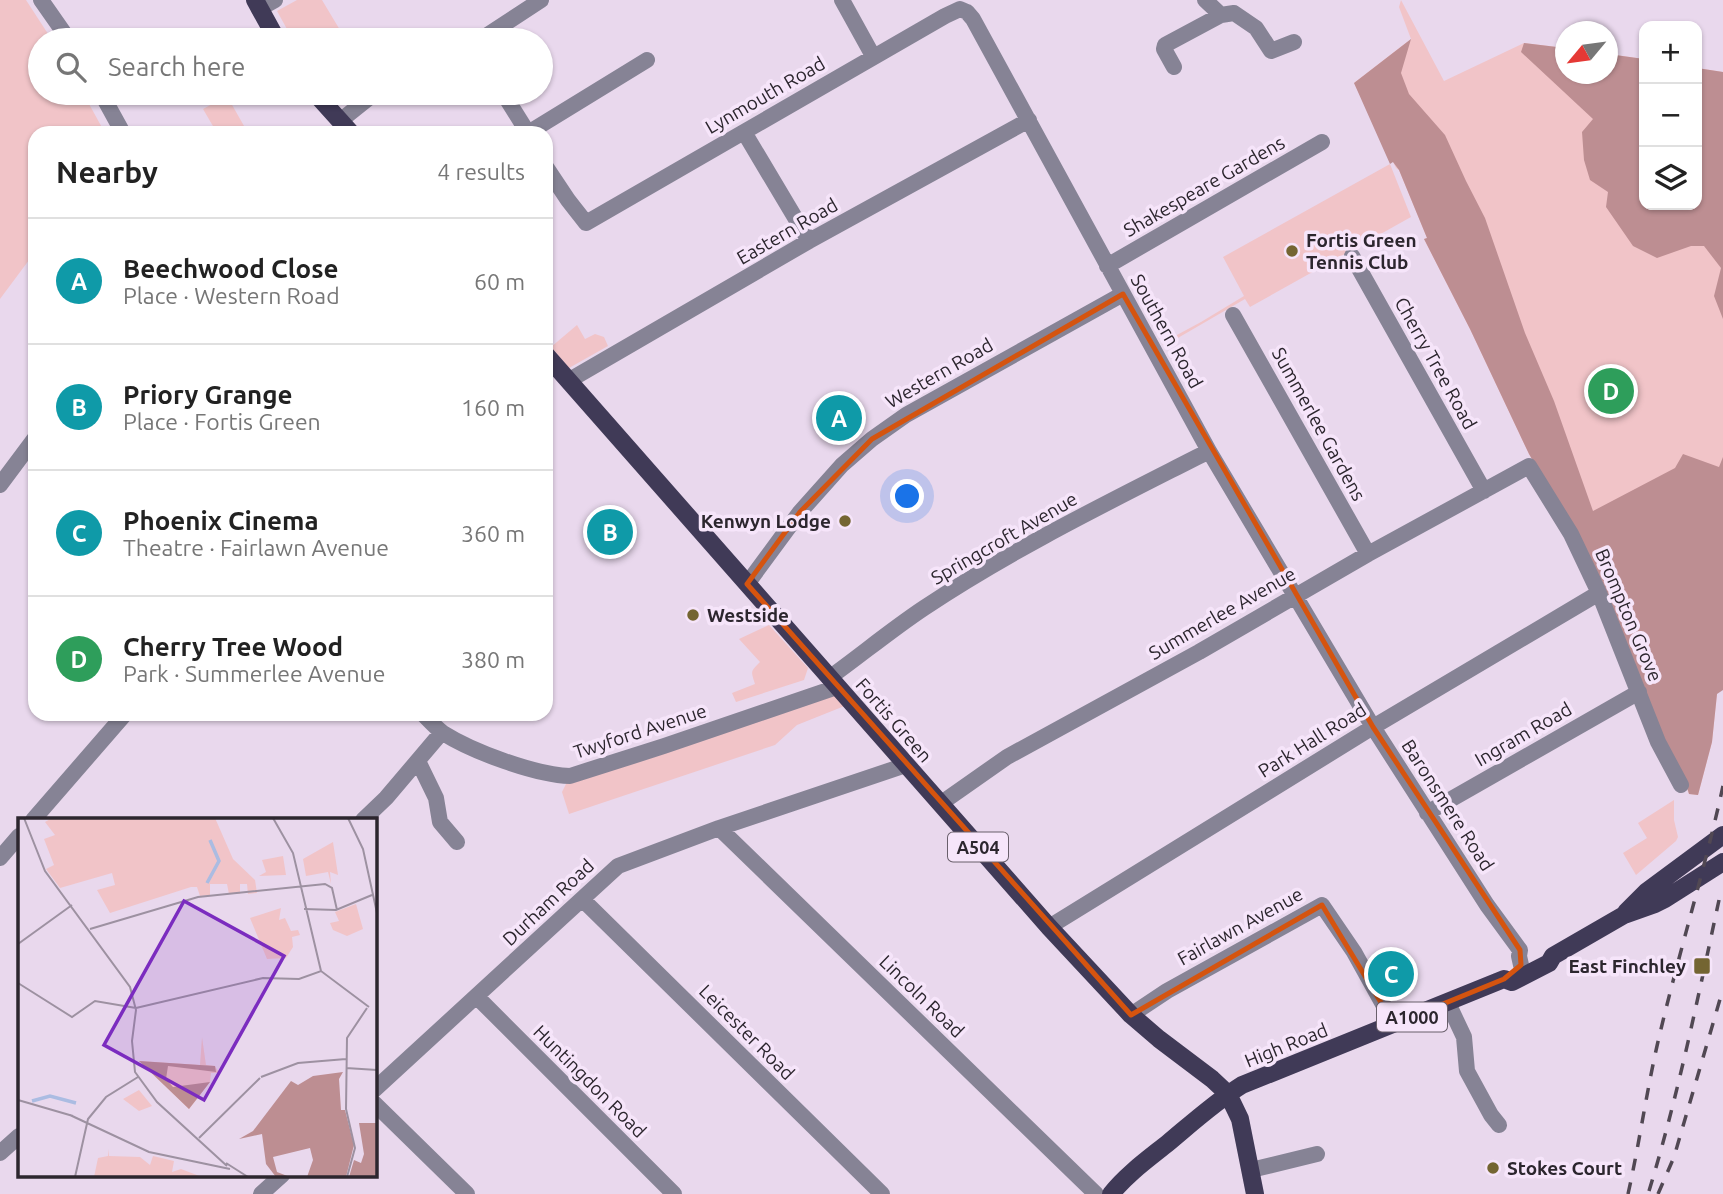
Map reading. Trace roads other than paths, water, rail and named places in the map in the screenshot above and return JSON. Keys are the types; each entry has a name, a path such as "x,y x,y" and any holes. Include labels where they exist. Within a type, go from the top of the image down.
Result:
{"main road":[{"path":"263,3 272,28"},
{"path":"325,105 344,126"},
{"name":"Fortis Green","path":"553,363 1049,927 1131,1015 1228,1094"},
{"name":"High Road","path":"1624,915 1646,892 1723,835"},
{"name":"High Road","path":"1111,1194 1121,1181 1228,1094 1255,1079 1504,979 1512,982 1549,963 1553,956 1624,915 1665,899 1723,862"},
{"name":"High Road","path":"1504,979 1506,973 1521,958 1545,954 1553,956"},
{"name":"A504","path":"1228,1094 1240,1119 1255,1194"}],"street":[{"path":"41,0 61,28"},
{"path":"498,28 541,0"},
{"path":"842,0 873,56"},
{"path":"1205,0 1221,15"},
{"name":"Lynmouth Road","path":"553,178 586,223 873,56 954,11 969,6"},
{"name":"Southern Road","path":"969,6 973,19 1209,451 1338,666"},
{"path":"1174,67 1164,49 1165,46 1221,15 1234,13 1256,29 1271,51 1294,42"},
{"path":"539,126 647,60"},
{"path":"108,105 119,126"},
{"path":"346,126 364,105"},
{"path":"510,105 524,126"},
{"name":"Eastern Road","path":"568,381 809,242 1029,120"},
{"path":"744,132 809,242"},
{"name":"Shakespeare Gardens","path":"1107,266 1322,142"},
{"name":"Cherry Tree Road","path":"1352,256 1484,491"},
{"name":"Western Road","path":"747,584 800,512 842,465 872,439 906,415 1123,294"},
{"name":"Summerlee Gardens","path":"1233,315 1367,554"},
{"path":"0,485 28,447"},
{"name":"Springcroft Avenue","path":"833,682 923,608 1055,530 1209,451"},
{"name":"Summerlee Avenue","path":"940,804 1007,757 1529,466"},
{"name":"Brompton Grove","path":"1529,466 1571,534 1599,593 1658,742 1681,785"},
{"name":"Park Hall Road","path":"1049,927 1373,727 1599,593"},
{"name":"Baronsmere Road","path":"1338,666 1373,727 1521,958"},
{"name":"Twyford Avenue","path":"430,721 442,732 485,753 527,768 570,776 664,746 833,682"},
{"name":"Ingram Road","path":"1427,813 1639,692"},
{"path":"35,818 119,721"},
{"path":"365,818 386,798 442,732"},
{"path":"418,761 436,798 440,822 457,842"},
{"name":"Durham Road","path":"376,1088 618,866 719,828 906,765"},
{"name":"Lincoln Road","path":"719,828 1096,1194"},
{"path":"0,858 18,837"},
{"name":"Leicester Road","path":"583,900 882,1194"},
{"name":"Fairlawn Avenue","path":"1131,1015 1167,991 1322,905 1354,952 1394,1024"},
{"name":"Huntingdon Road","path":"477,997 674,1194"},
{"path":"1448,1003 1464,1037 1467,1071 1499,1125"},
{"path":"376,1104 467,1194"},
{"path":"0,1153 18,1137"},
{"path":"1251,1170 1317,1154"},
{"path":"261,1194 281,1176"}],"railway":[{"path":"1628,1194 1657,1046 1723,786"},
{"path":"1649,1191 1678,1083 1719,900"},
{"path":"1658,1194 1674,1157 1723,989"}],"place":[{"name":"Fortis Green Tennis Club","path":"1292,251"},
{"name":"Cherry Tree Wood","path":"1611,391"},
{"name":"Beechwood Close","path":"839,418"},
{"name":"Kenwyn Lodge","path":"845,521"},
{"name":"Priory Grange","path":"610,532"},
{"name":"Westside","path":"693,615"},
{"name":"East Finchley","path":"1702,966"},
{"name":"Phoenix Cinema","path":"1391,974"},
{"name":"Stokes Court","path":"1493,1168"}]}
